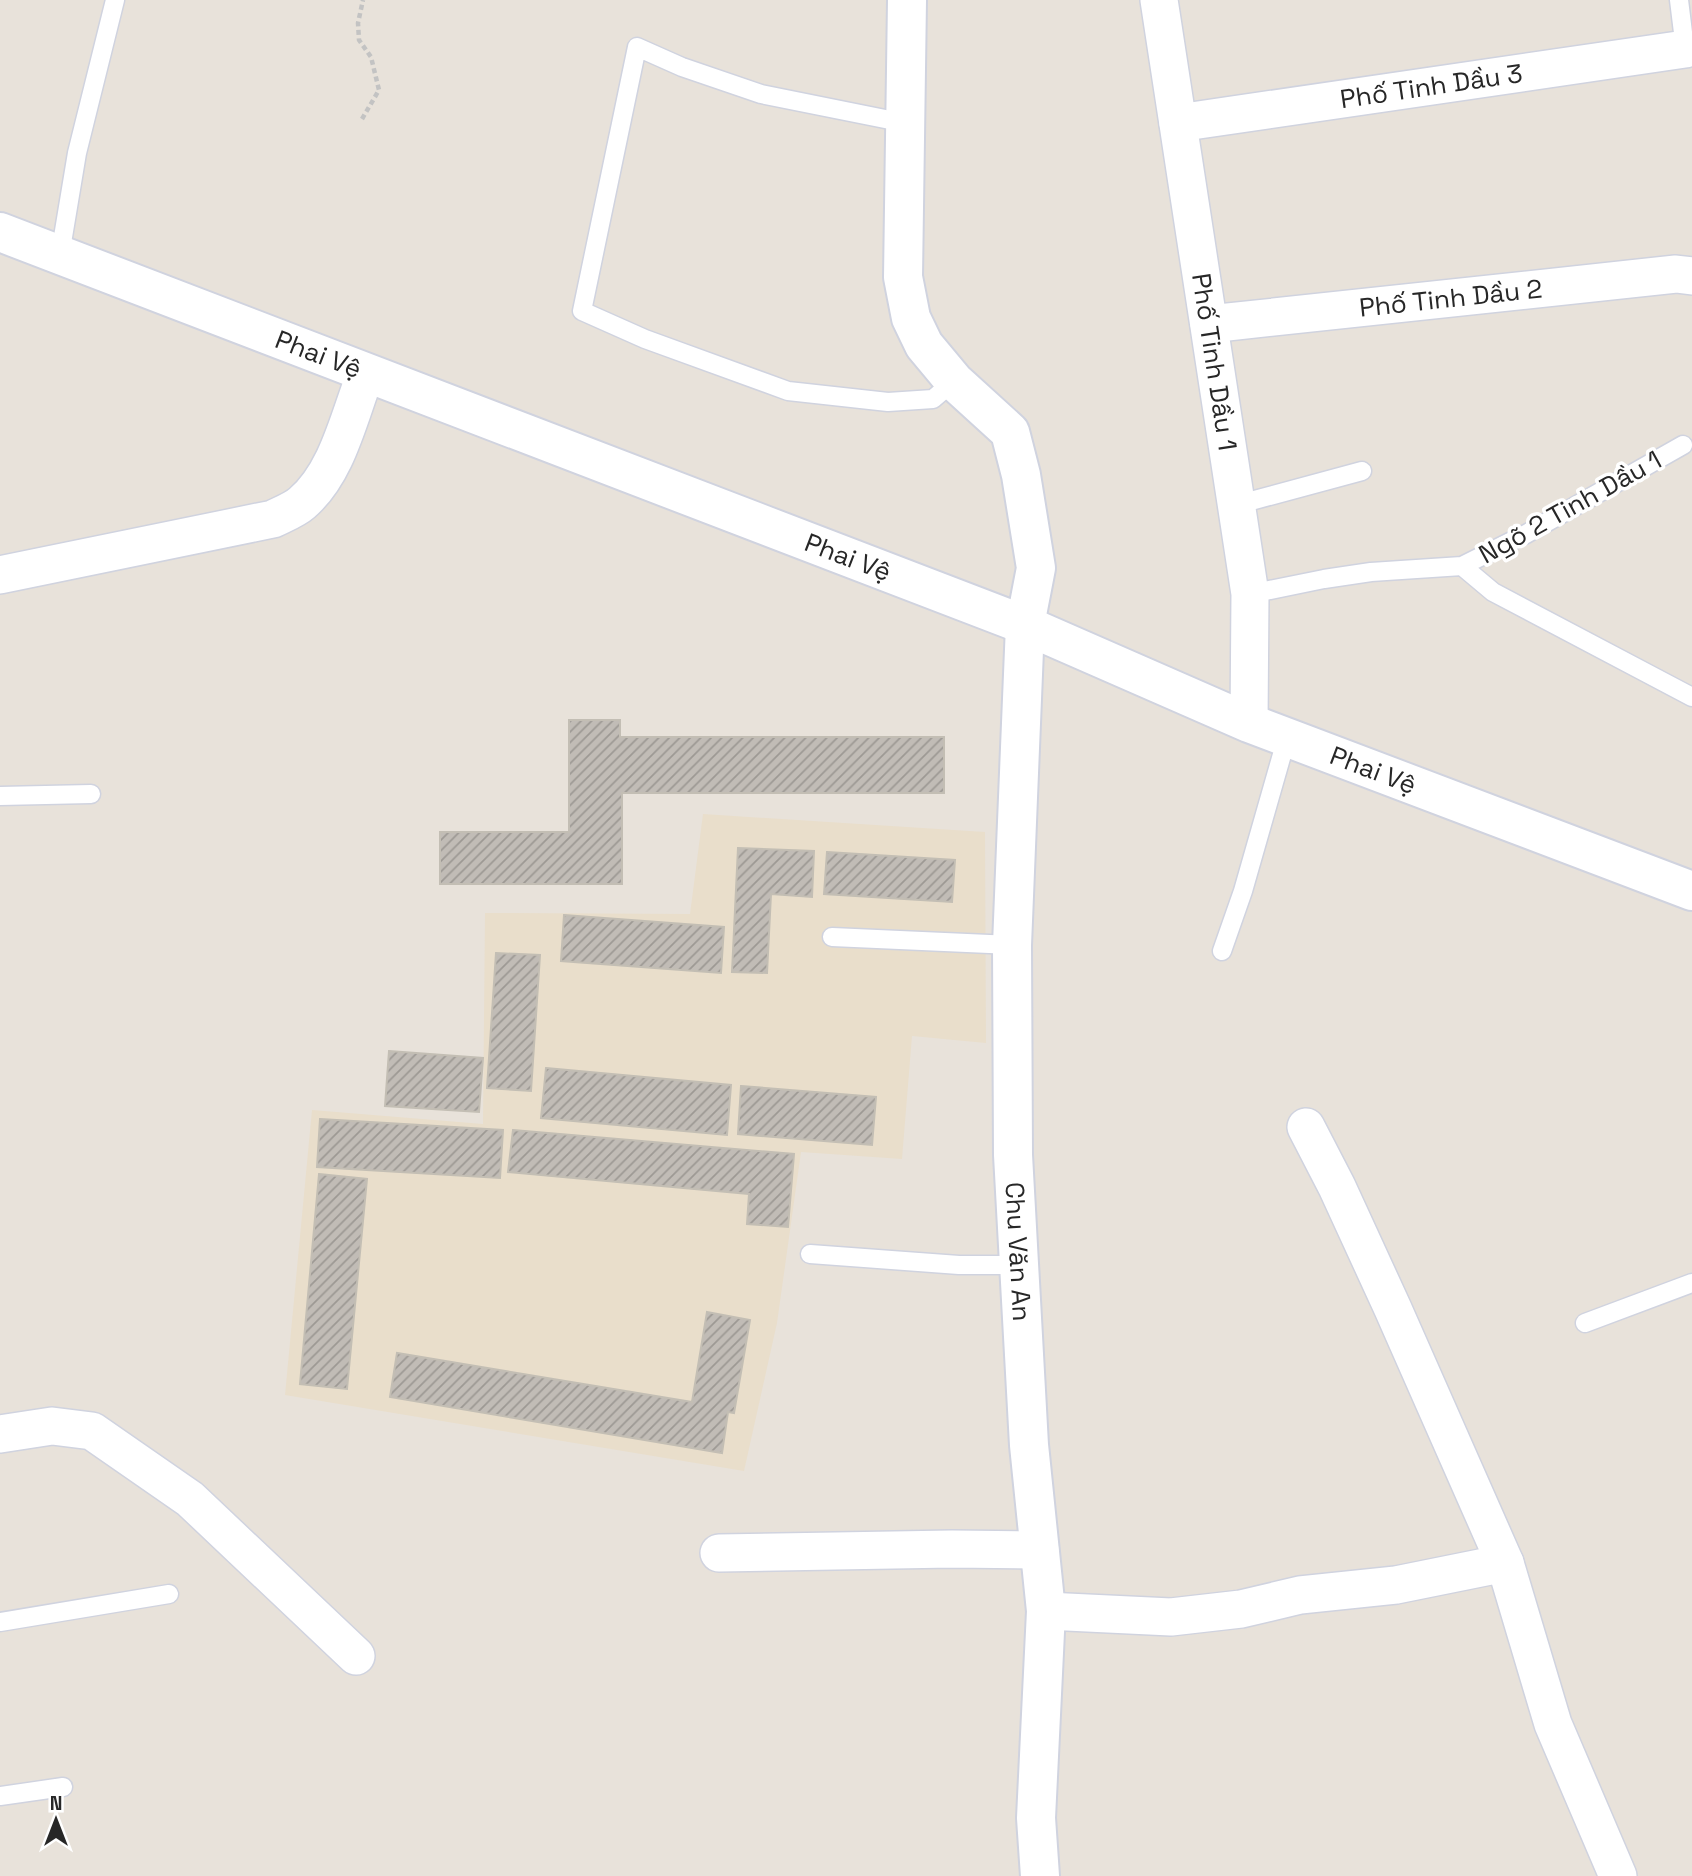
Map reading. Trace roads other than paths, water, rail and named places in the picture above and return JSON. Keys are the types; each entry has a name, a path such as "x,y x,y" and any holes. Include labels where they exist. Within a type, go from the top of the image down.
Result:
{"street":[{"name":"Chu Văn An","path":"907,0 903,277 911,318 924,345 954,381 1010,432 1021,475 1035,568 1025,625 1012,945 1013,1155 1029,1445 1046,1611 1035,1818 1040,1876"},
{"name":"Phố Tinh Dầu 1","path":"1159,0 1250,594 1249,723"},
{"name":"Phố Tinh Dầu 3","path":"1178,123 1685,49"},
{"name":"Phai Vệ","path":"0,232 1025,625 1249,723 1692,891"},
{"name":"Phố Tinh Dầu 2","path":"1209,324 1676,274 1692,276"},
{"path":"0,575 273,519 301,505 322,482 366,373"},
{"path":"1306,1127 1393,1309 1504,1563 1553,1724 1618,1876"},
{"path":"0,1434 52,1426 92,1431 190,1500 356,1657"},
{"path":"719,1553 1040,1550"},
{"path":"1046,1611 1171,1617 1241,1609 1300,1595 1396,1585 1504,1563"}],"lane":[{"path":"60,255 77,153 115,0"},
{"path":"1678,0 1685,49"},
{"path":"905,123 761,94 682,67 637,47 582,312 645,340 788,391 888,402 933,399 954,381"},
{"name":"Ngõ 2 Tinh Dầu 1","path":"1250,594 1371,572 1462,566 1526,534 1682,445"},
{"path":"1236,505 1362,471"},
{"path":"1462,566 1493,592 1692,697"},
{"path":"1222,951 1243,891 1287,737"},
{"path":"0,796 91,794"},
{"path":"832,937 1012,945"},
{"path":"810,1254 959,1265 1020,1265"},
{"path":"1585,1323 1692,1283"},
{"path":"0,1622 169,1594"},
{"path":"0,1796 63,1787"}]}
